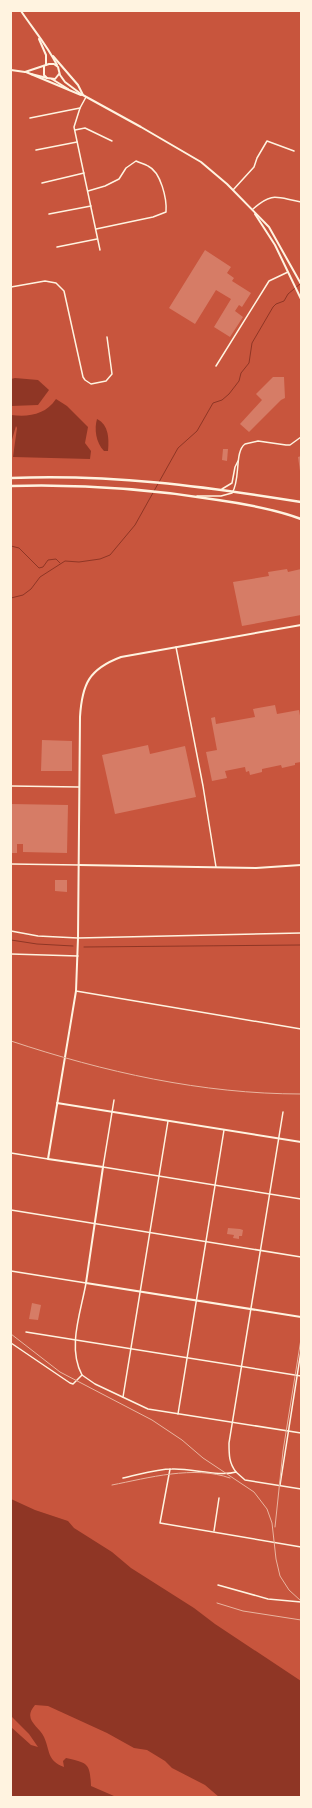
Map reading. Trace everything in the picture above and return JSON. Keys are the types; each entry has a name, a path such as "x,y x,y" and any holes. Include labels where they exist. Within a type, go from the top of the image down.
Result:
{"highway":[{"path":"11,478 70,477 176,483 301,502"},
{"path":"11,486 71,486 170,493 196,496 272,510 301,519"}],"street":[{"path":"21,11 37,36 46,54 44,75 47,78"},
{"path":"37,36 49,49 58,63 78,85 85,96"},
{"path":"49,49 57,65 59,73 65,82 85,96 201,162 233,190 270,227 301,284"},
{"path":"25,72 52,64 57,65"},
{"path":"11,70 52,79 73,92"},
{"path":"25,72 85,96"},
{"path":"52,79 57,78 59,73"},
{"path":"85,96 80,108 75,130 100,250"},
{"path":"30,118 80,108"},
{"path":"75,130 85,128 112,141"},
{"path":"233,190 254,167 260,151 267,141 294,151"},
{"path":"36,150 77,142"},
{"path":"88,191 105,186 119,179 126,168 136,161 150,166 161,182 167,203 166,212 152,217 96,229"},
{"path":"42,183 84,174"},
{"path":"253,209 263,200 277,196 301,202"},
{"path":"49,214 91,206"},
{"path":"253,209 275,245 301,299"},
{"path":"57,247 97,239"},
{"path":"216,366 268,281 288,272"},
{"path":"11,287 45,281 56,283 64,291 83,377 91,384 106,381 112,374 107,337"},
{"path":"196,496 226,496 234,491 241,448 245,444 258,441 290,445 301,437"},
{"path":"222,489 232,483 235,467 238,461"},
{"path":"48,1159 76,991 78,956 81,700 84,687 90,676 107,662 121,657 301,625"},
{"path":"176,647 203,786 216,867"},
{"path":"11,786 79,787"},
{"path":"11,864 256,868 301,865"},
{"path":"11,931 38,936 78,938 301,934"},
{"path":"11,954 78,956"},
{"path":"76,991 301,1028"},
{"path":"114,1100 76,1340 75,1353 77,1364 82,1375 95,1384 148,1409 301,1433"},
{"path":"57,1103 301,1142"},
{"path":"283,1112 260,1250 252,1309 232,1422 229,1457 231,1465 236,1472 246,1480 301,1489"},
{"path":"123,1397 168,1121"},
{"path":"178,1414 186,1357 224,1130"},
{"path":"11,1153 301,1199"},
{"path":"11,1210 301,1257"},
{"path":"11,1271 301,1317"},
{"path":"26,1332 301,1376"},
{"path":"11,1343 70,1383 73,1384 82,1375"},
{"path":"280,1486 301,1351"},
{"path":"123,1478 170,1469 201,1471 227,1475 236,1472"},
{"path":"170,1469 160,1523 301,1547"},
{"path":"214,1531 219,1498"},
{"path":"218,1585 268,1599 301,1602"}],"shaded area":[{"path":"11,379 38,380 49,390 38,405 11,406"},
{"path":"56,399 67,406 88,427 85,443 91,451 90,459 13,457 17,428 16,426 11,443 11,415 24,416 42,412 47,409"},
{"path":"97,419 106,429 108,437 108,451 104,451 101,448 97,440"},
{"path":"11,1499 35,1510 68,1521 74,1528 112,1552 131,1568 194,1608 215,1624 301,1681 301,1797 219,1797 205,1785 172,1768 165,1761 147,1750 134,1748 107,1733 48,1706 35,1705 31,1710 31,1719 42,1733 50,1755 55,1762 64,1767 63,1761 66,1758 79,1761 88,1768 91,1786 114,1796 127,1797 11,1797 11,1727 31,1745 38,1747 29,1734 11,1716"}],"building":[{"path":"205,250 231,267 227,273 234,278 232,281 251,293 242,307 239,305 235,311 243,317 230,337 214,327 231,299 216,290 195,324 169,308"},
{"path":"273,377 284,377 285,398 281,400 249,432 240,424 262,400 256,394"},
{"path":"223,449 228,449 227,461 222,460"},
{"path":"301,456 301,471 300,471 298,457"},
{"path":"287,569 288,572 301,569 301,615 242,626 233,582 269,576 268,572"},
{"path":"275,705 277,714 299,710 301,721 301,762 282,768 281,765 262,769 262,772 250,775 249,771 246,772 245,767 225,771 227,778 212,781 206,752 217,750 211,718 215,717 216,724 255,717 253,709"},
{"path":"42,740 72,741 72,771 41,771"},
{"path":"148,745 150,754 185,746 196,797 115,814 102,755"},
{"path":"11,804 68,805 67,853 23,852 23,844 17,844 17,853 11,853"},
{"path":"55,880 67,880 67,892 55,891"},
{"path":"228,1228 243,1230 242,1236 239,1236 239,1239 233,1238 234,1235 227,1234"},
{"path":"32,1303 41,1305 38,1320 29,1319"}],"waterway":[{"path":"11,598 23,595 31,589 40,577 65,561 79,562 100,559 110,555 135,525 178,448 197,431 213,403 222,400 229,394 239,381 241,373 249,363 252,343 273,307 284,301 288,294 300,284"},
{"path":"11,546 19,548 39,568 43,567 48,560 56,559 60,563"},
{"path":"11,940 37,944 73,946"},
{"path":"84,947 301,945"}],"railway":[{"path":"11,1041 82,1062 154,1079 227,1090 301,1094"},
{"path":"11,1334 60,1372 152,1420 182,1440 203,1458 254,1492 267,1509 272,1523 276,1559 280,1576 289,1590 301,1601"},
{"path":"275,1527 283,1451 301,1339"},
{"path":"112,1485 156,1476 186,1473 216,1474 230,1478"},
{"path":"217,1603 243,1611 301,1620"}]}
